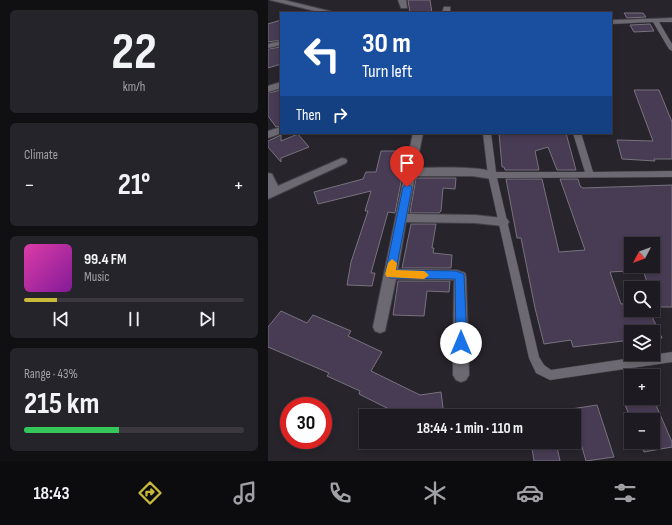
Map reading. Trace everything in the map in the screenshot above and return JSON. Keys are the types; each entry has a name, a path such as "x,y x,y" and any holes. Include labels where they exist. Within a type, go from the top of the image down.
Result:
{"street":[{"path":"274,0 328,12"},
{"path":"268,46 280,43"},
{"path":"268,88 280,85"},
{"path":"268,135 280,130"},
{"path":"380,327 418,134"},
{"path":"268,177 271,193 342,160"},
{"path":"410,172 472,172 492,175"},
{"path":"401,218 475,219 503,222"},
{"path":"390,274 456,275 460,277 461,375"}],"lane":[{"path":"655,20 672,48"},
{"path":"612,22 672,20"},
{"path":"487,134 492,175 534,358 540,369 550,375 672,357"},
{"path":"577,134 590,174"},
{"path":"492,175 672,174"}],"building":[{"path":"408,0 430,0 432,12 410,12"},
{"path":"624,13 643,13 646,17 627,18"},
{"path":"280,20 280,40 268,42 268,24"},
{"path":"650,24 654,31 634,32 630,25"},
{"path":"280,47 280,64 268,68 268,49"},
{"path":"280,90 280,126 276,127 268,116 268,93"},
{"path":"634,90 659,90 672,122 672,159 654,159 655,161 622,159 617,140 653,141"},
{"path":"298,134 309,147 281,158 281,162 268,147 268,141 281,135 281,141"},
{"path":"499,134 566,134 576,170 557,170 548,147 535,151 539,170 505,170 504,167 502,167"},
{"path":"381,151 407,151 395,213 388,212 371,273 375,273 372,286 347,285 351,262 368,211 365,211 371,191 318,204 314,192 363,179 366,172 376,172"},
{"path":"416,178 456,178 455,189 443,188 441,211 439,213 410,213"},
{"path":"506,179 542,179 559,252 585,250 560,179 578,179 580,186 583,188 672,185 672,307 660,307 660,281 647,281 644,273 660,273 660,237 624,237 624,271 610,272 621,304 624,304 624,317 652,317 656,325 624,325 624,344 623,341 573,347 571,340 544,344 521,238 517,238"},
{"path":"411,224 436,224 432,248 434,248 433,253 452,255 451,268 402,268"},
{"path":"398,281 450,281 449,292 427,291 424,316 393,315"},
{"path":"281,311 307,323 313,315 351,331 348,336 382,352 371,371 420,395 441,392 443,409 389,409 359,394 360,391 327,376 329,373 268,347 268,327"},
{"path":"597,405 614,457 586,461 581,444 581,409 571,409"},
{"path":"625,405 656,405 659,413 628,413"},
{"path":"660,414 672,442 672,447 644,452 643,449 660,449"},
{"path":"532,449 557,449 560,461 534,461"}],"slow traffic":[{"path":"392,263 390,274 424,275"}],"route":[{"path":"407,187 390,274 456,275 460,277 462,280 461,343"}]}
